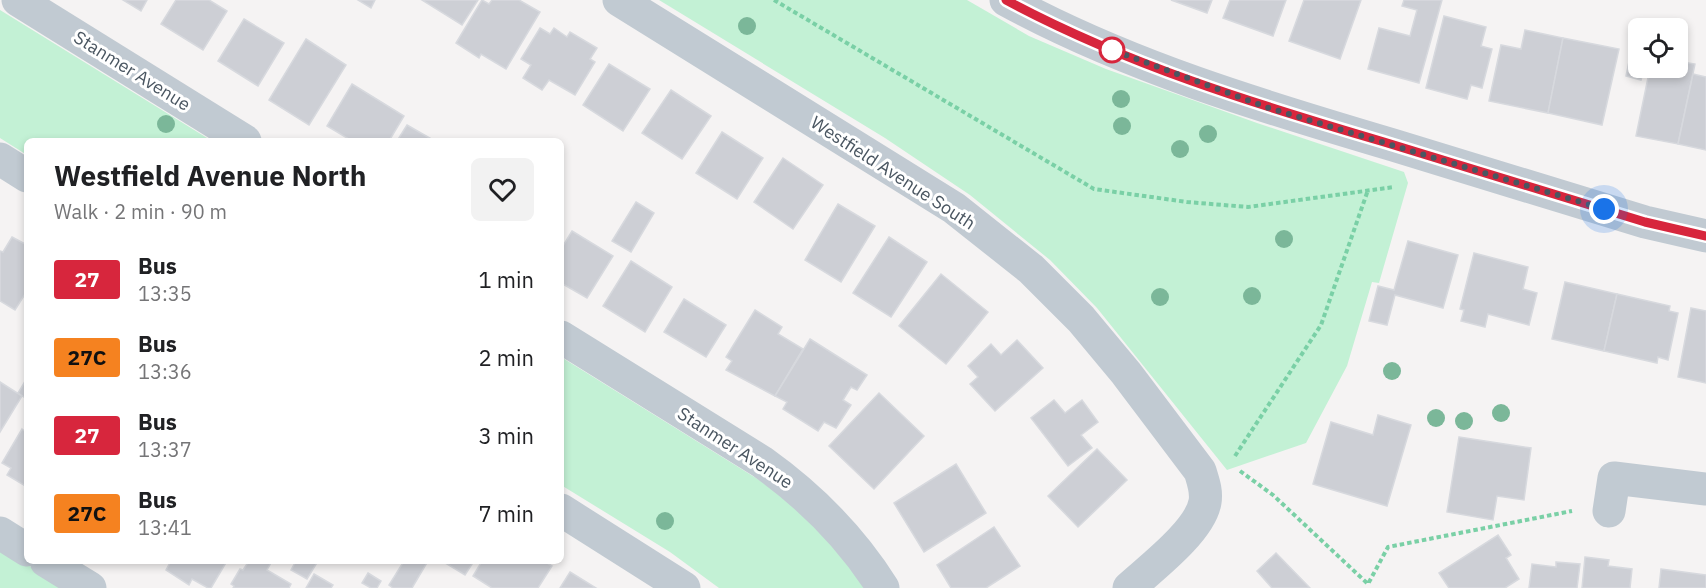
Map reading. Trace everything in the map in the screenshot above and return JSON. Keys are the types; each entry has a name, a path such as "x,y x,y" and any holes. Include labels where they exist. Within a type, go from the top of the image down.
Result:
{"street":[{"name":"Stanmer Avenue","path":"18,0 240,138"},
{"name":"Westfield Avenue South","path":"619,0 954,208 1031,269 1081,319 1212,474"},
{"path":"1006,0 1039,18 1122,55 1269,108 1645,222 1706,236"},
{"path":"0,159 24,174"},
{"name":"Stanmer Avenue","path":"564,339 762,462 792,484 843,533 871,568 883,588"},
{"path":"1129,588 1190,532 1199,519 1212,474"},
{"path":"1609,511 1614,478 1706,489"},
{"path":"564,512 684,588"},
{"path":"0,533 24,547"},
{"path":"51,564 90,588"}],"path":[{"path":"774,0 1094,189 1187,202 1248,207 1394,187 1407,149"},
{"path":"1368,190 1321,325 1212,474 1273,495 1368,584 1388,547 1577,510 1609,511"}],"green space":[{"path":"659,0 967,0 1029,36 1106,69 1404,172 1408,183 1379,283 1372,282 1347,366 1306,443 1227,470 1097,308 1050,260 970,195 885,138"},
{"path":"0,10 207,138 24,138 24,153 0,138"},
{"path":"564,359 777,491 827,534 864,588 719,588 670,552 564,487"},
{"path":"0,548 66,588 0,588"}],"building":[{"path":"123,0 147,0 141,11"},
{"path":"176,0 209,0 227,11 203,50 161,24"},
{"path":"358,0 375,0 371,8"},
{"path":"422,0 478,0 462,25"},
{"path":"482,0 489,4 492,0 519,0 540,12 506,69 481,54 479,58 456,43"},
{"path":"1171,0 1212,0 1207,13"},
{"path":"1230,0 1286,0 1273,36 1223,18"},
{"path":"1304,0 1361,0 1340,59 1289,41"},
{"path":"1404,0 1442,0 1419,83 1368,69 1379,28 1410,36 1417,10 1402,6"},
{"path":"1444,16 1486,27 1481,46 1492,49 1482,88 1471,85 1467,99 1426,88"},
{"path":"244,19 284,43 258,86 218,61"},
{"path":"540,28 550,34 554,28 567,37 570,32 597,48 590,59 595,62 575,95 549,80 542,90 523,78 531,65 521,59"},
{"path":"1525,30 1563,38 1548,113 1489,101 1501,45 1521,49"},
{"path":"1563,38 1619,49 1602,125 1548,113"},
{"path":"306,39 346,65 309,125 269,100"},
{"path":"1688,63 1695,64 1678,144 1636,136 1648,78 1688,78"},
{"path":"609,64 650,89 623,131 583,105"},
{"path":"1693,74 1706,77 1706,150 1678,144"},
{"path":"352,84 404,116 391,138 347,138 327,126"},
{"path":"671,90 711,116 682,159 642,133"},
{"path":"407,125 430,138 399,138"},
{"path":"722,132 763,158 737,199 696,173"},
{"path":"783,158 823,185 793,229 754,202"},
{"path":"636,202 654,213 631,252 612,241"},
{"path":"838,204 875,226 841,282 805,260"},
{"path":"572,231 613,256 587,298 564,285 564,244"},
{"path":"12,237 24,243 24,296 15,310 0,301 0,251 3,252"},
{"path":"889,237 927,262 891,317 853,293"},
{"path":"1408,241 1458,255 1443,308 1395,295 1387,325 1369,321 1378,286 1394,290"},
{"path":"1474,253 1528,267 1523,289 1537,293 1529,325 1488,314 1485,327 1461,321 1464,310 1460,309"},
{"path":"631,261 672,287 645,332 603,306"},
{"path":"941,274 988,312 946,364 899,326"},
{"path":"1565,282 1617,294 1604,351 1552,339"},
{"path":"1617,294 1670,306 1669,311 1678,313 1668,360 1658,357 1657,363 1604,351"},
{"path":"684,299 726,325 706,357 664,332"},
{"path":"1691,308 1706,311 1706,383 1678,377"},
{"path":"755,310 782,327 778,334 803,349 775,396 726,370 732,361 726,357"},
{"path":"810,339 867,375 857,390 851,387 843,400 851,405 836,428 824,422 818,431 783,409 787,402 775,396"},
{"path":"1017,340 1043,368 995,411 970,384 978,377 968,366 991,344 1001,355"},
{"path":"0,382 22,396 0,432"},
{"path":"24,383 24,397 18,393"},
{"path":"879,393 924,436 874,489 829,446"},
{"path":"1054,400 1065,413 1082,400 1098,422 1081,435 1092,448 1068,466 1031,418"},
{"path":"1378,415 1411,425 1387,506 1313,484 1331,422 1373,435"},
{"path":"22,429 24,431 24,485 7,475 11,468 2,463"},
{"path":"1459,437 1531,448 1524,500 1497,496 1493,520 1447,512"},
{"path":"1097,449 1127,480 1078,527 1048,496"},
{"path":"956,464 986,513 924,552 894,503"},
{"path":"994,527 1020,566 986,588 951,588 937,565"},
{"path":"1498,535 1511,555 1506,558 1519,579 1505,588 1449,588 1439,573"},
{"path":"1276,553 1310,588 1272,588 1257,571"},
{"path":"1585,557 1609,560 1608,566 1632,569 1630,588 1582,588"},
{"path":"1556,562 1580,564 1577,588 1529,588 1532,564 1556,567"},
{"path":"169,564 225,564 211,588 192,579 189,585 166,570"},
{"path":"247,564 270,564 267,570 291,584 289,588 233,588 231,584 240,569 243,570"},
{"path":"294,564 316,564 307,579 291,570"},
{"path":"402,564 426,564 412,588 393,588 389,585"},
{"path":"447,564 472,564 465,575"},
{"path":"480,564 549,564 552,566 538,588 492,588 473,576"},
{"path":"1661,569 1706,575 1706,588 1659,588"},
{"path":"570,572 596,588 560,588"},
{"path":"368,573 381,581 377,588 371,588 362,583"},
{"path":"314,574 333,585 331,588 306,588"}],"bus line":[{"name":"27","path":"1006,0 1039,18 1122,55 1269,108 1645,222 1706,236"}],"route":[{"path":"1112,50 1104,47 1269,108 1604,209"}]}
